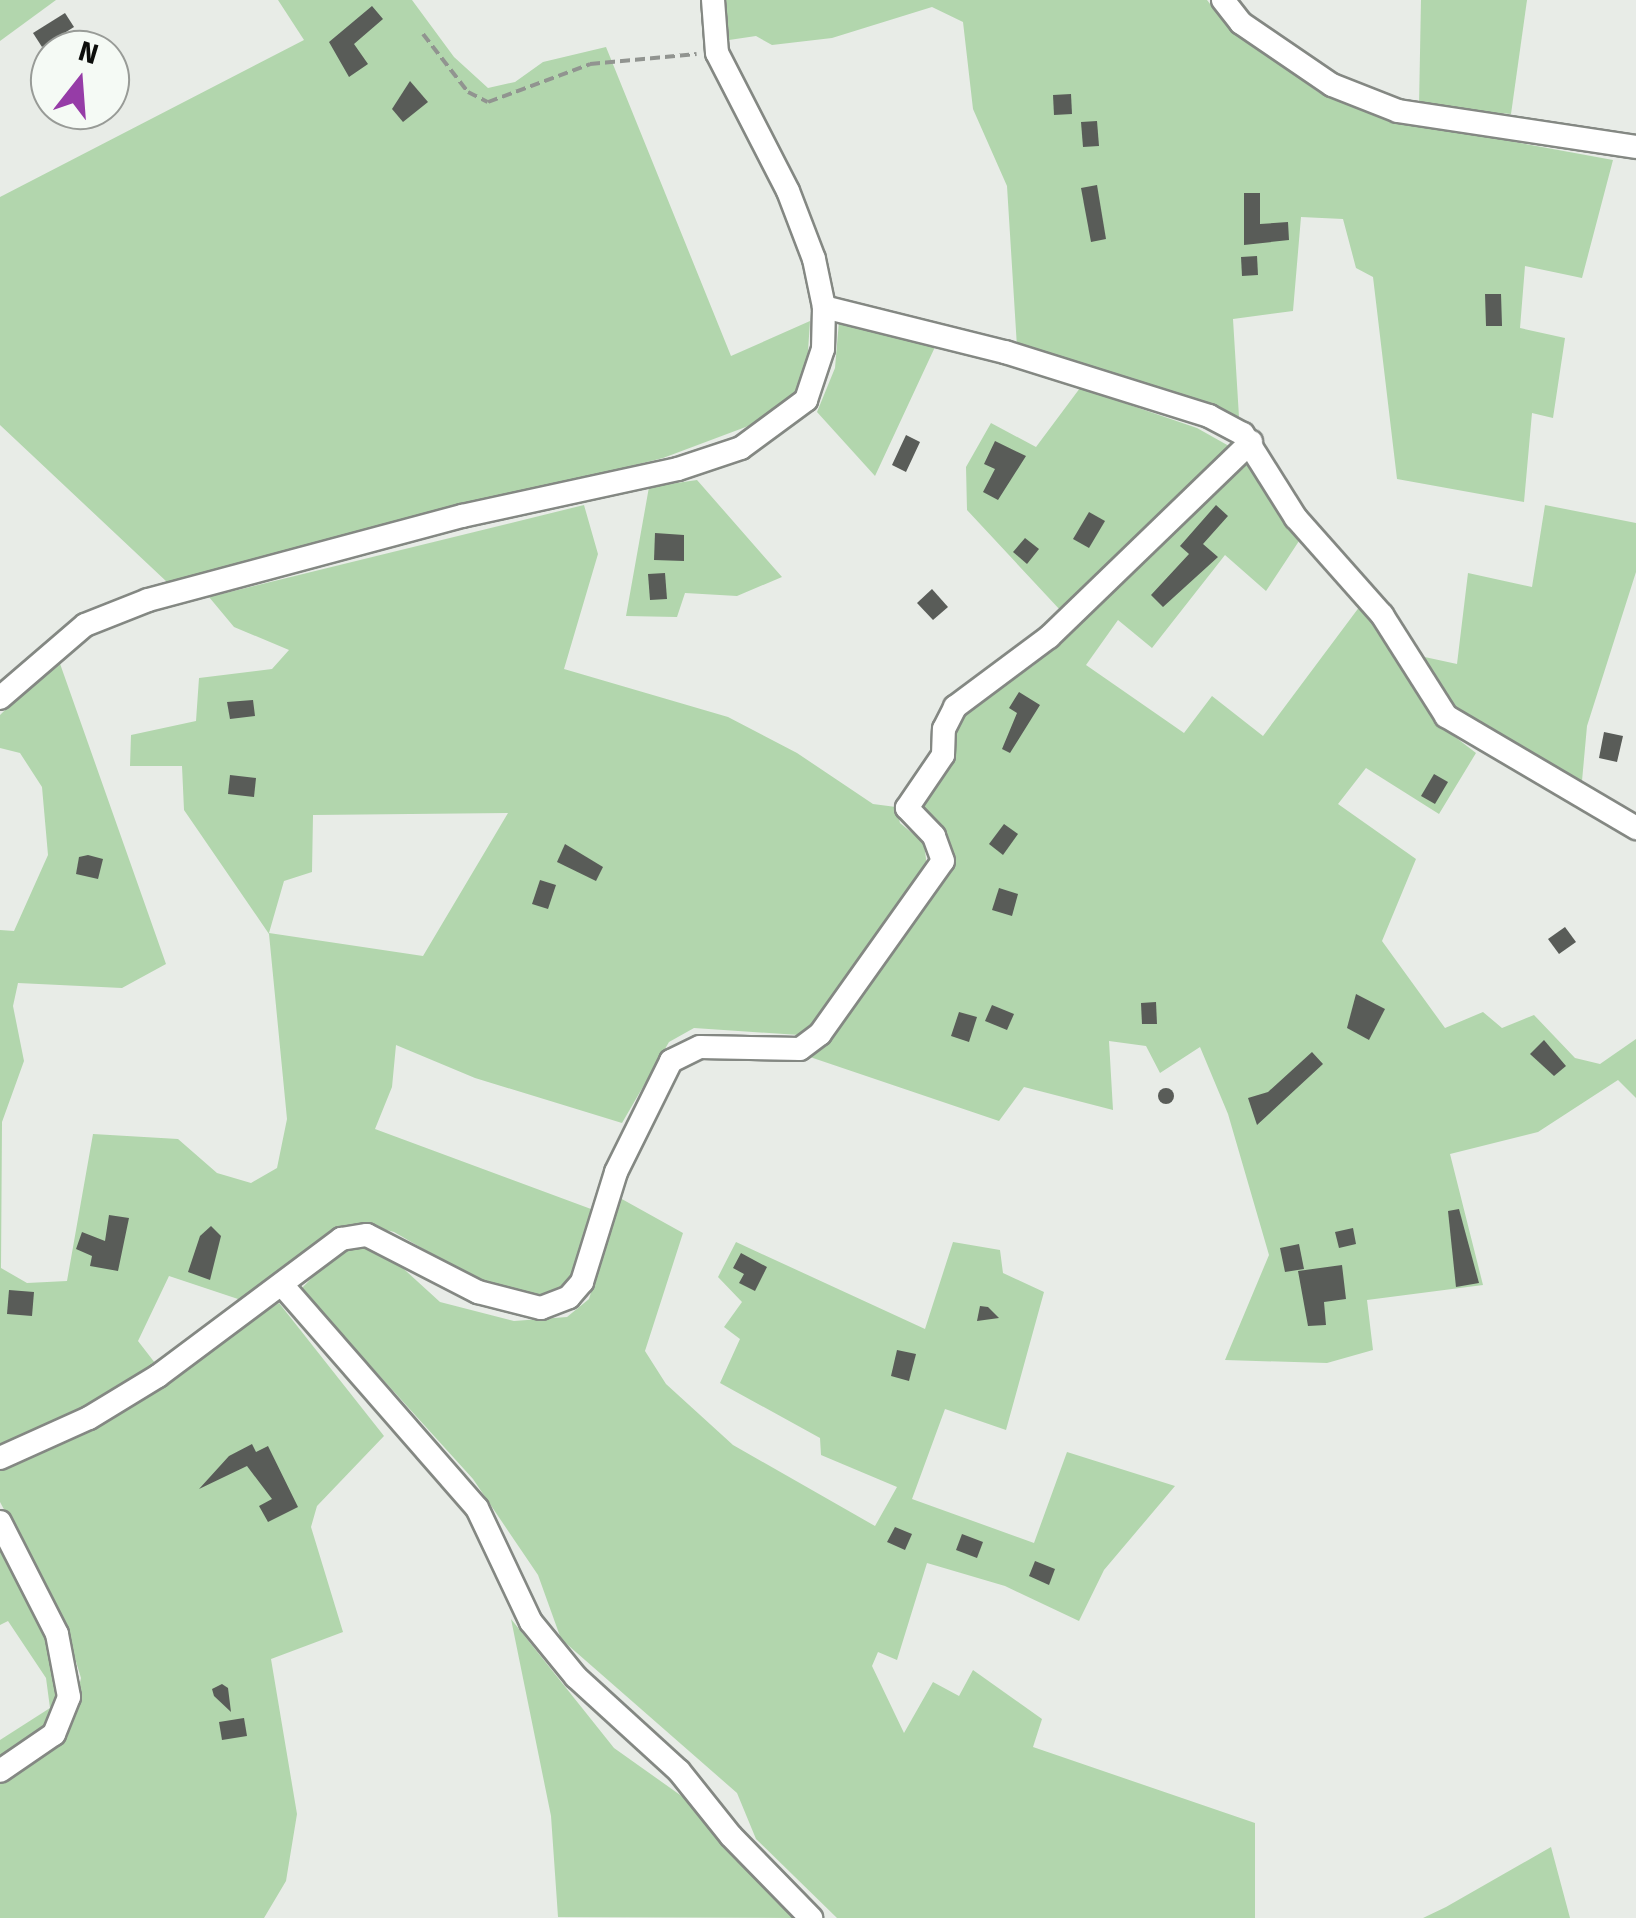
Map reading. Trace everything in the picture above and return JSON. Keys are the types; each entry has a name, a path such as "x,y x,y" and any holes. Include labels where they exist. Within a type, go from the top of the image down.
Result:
{"street":[{"path":"0,698 85,626 148,600 462,516 678,470 741,448 806,400 823,350 824,308 788,191 717,53 713,0"},
{"path":"1222,0 1242,23 1332,86 1398,111 1636,147"},
{"path":"824,308 1135,392 1208,416 1252,442 1296,518 1361,588 1446,716 1636,828"},
{"path":"0,1458 88,1418 284,1287 342,1240 367,1236 478,1292 541,1308 569,1297 582,1282 616,1172 672,1061 700,1048 800,1049 820,1034 944,861 934,836 907,808 942,755 944,728 955,707 1048,636 1252,442"},
{"path":"284,1287 477,1508 530,1622 564,1663 679,1771 730,1836 811,1918"},
{"path":"0,1522 57,1634 69,1696 54,1734 0,1771"}],"path":[{"path":"423,34 468,92 488,102 590,64 717,53"}],"green space":[{"path":"0,0 56,0 0,41"},
{"path":"278,0 412,0 454,57 488,88 515,82 543,62 606,47 731,356 810,321 807,366 791,400 751,425 663,458 167,582 0,425 0,197 304,40"},
{"path":"726,0 1207,0 1227,26 1318,92 1405,122 1613,160 1582,278 1525,266 1520,328 1565,338 1553,418 1532,413 1524,502 1397,479 1373,277 1356,268 1343,219 1301,217 1293,311 1233,319 1239,417 1017,347 1007,186 973,109 963,22 932,7 832,38 772,45 756,36 729,40"},
{"path":"1421,0 1527,0 1511,114 1419,106"},
{"path":"839,321 935,347 875,476 817,412 835,368"},
{"path":"1080,388 1197,428 1229,446 1061,611 967,510 966,467 991,423 1036,447"},
{"path":"1247,461 1299,541 1266,591 1225,555 1152,648 1118,620 1086,665 1184,733 1212,696 1263,736 1360,606 1437,723 1476,753 1439,814 1366,768 1338,804 1416,859 1382,941 1445,1028 1483,1012 1502,1028 1534,1015 1575,1058 1600,1064 1636,1039 1636,1098 1618,1080 1538,1132 1450,1154 1483,1285 1367,1300 1373,1350 1327,1363 1225,1360 1269,1255 1228,1114 1200,1047 1160,1073 1146,1046 1109,1041 1113,1110 1024,1087 999,1121 810,1057 953,863 949,839 916,805 957,716 1033,666"},
{"path":"697,480 782,577 737,596 685,593 677,617 626,616 649,487"},
{"path":"584,505 598,554 564,669 728,717 797,753 873,804 896,807 900,823 924,843 927,867 830,1008 799,1035 694,1028 669,1042 622,1123 475,1078 396,1045 392,1087 375,1129 591,1209 568,1284 542,1296 489,1287 394,1232 367,1225 247,1302 169,1276 138,1341 155,1363 69,1417 0,1449 0,930 14,931 48,855 42,787 20,753 0,748 0,715 58,658 166,964 122,988 18,983 13,1006 24,1061 2,1122 1,1268 27,1283 67,1281 93,1134 178,1139 217,1173 251,1183 277,1168 287,1119 269,934 184,810 182,766 130,766 131,735 196,721 199,678 272,669 289,650 234,627 209,597","holes":["508,813 423,956 269,933 284,881 312,872 313,815"]},
{"path":"1545,505 1636,523 1636,572 1587,726 1582,781 1479,730 1443,694 1420,656 1457,664 1468,573 1532,587"},
{"path":"620,1198 683,1233 645,1351 666,1384 733,1445 875,1526 897,1487 821,1455 820,1438 720,1383 740,1339 724,1327 742,1302 718,1277 736,1242 925,1329 953,1242 1000,1250 1003,1273 1044,1292 1006,1430 945,1409 912,1499 1034,1543 1067,1452 1175,1486 1104,1570 1079,1621 1005,1586 927,1563 897,1660 878,1652 872,1666 904,1733 933,1682 959,1696 973,1670 1042,1719 1033,1747 1255,1823 1255,1918 837,1918 756,1839 737,1793 561,1639 538,1575 473,1479 301,1289 332,1257 358,1246 383,1250 440,1302 514,1321 567,1317 589,1299"},
{"path":"279,1303 384,1436 317,1506 311,1527 343,1632 271,1659 297,1814 286,1881 264,1918 0,1918 0,1779 68,1735 81,1678 63,1619 0,1502 0,1471 62,1440"},
{"path":"0,1535 57,1656 63,1701 52,1722 0,1762 0,1740 50,1708 46,1678 8,1621 0,1625"},
{"path":"511,1619 614,1748 683,1797 794,1918 558,1917 551,1816"},
{"path":"1551,1847 1570,1918 1423,1918 1446,1907"}],"building":[{"path":"372,6 383,19 354,44 368,64 349,77 329,42"},
{"path":"65,13 74,27 69,30 38,30"},
{"path":"410,81 428,102 403,122 392,109"},
{"path":"1071,94 1072,114 1054,115 1053,95"},
{"path":"1097,121 1099,146 1083,147 1081,122"},
{"path":"1097,185 1106,239 1091,242 1081,188"},
{"path":"1244,193 1260,193 1260,224 1288,222 1289,240 1244,245"},
{"path":"1257,256 1258,275 1242,276 1241,257"},
{"path":"1485,294 1501,294 1502,326 1486,326"},
{"path":"906,435 920,442 906,472 892,465"},
{"path":"995,441 1026,456 998,500 983,492 995,469 984,464"},
{"path":"1216,505 1228,516 1203,544 1218,557 1163,607 1151,595 1189,554 1180,546"},
{"path":"1089,512 1105,521 1089,548 1073,539"},
{"path":"655,533 684,535 684,561 654,560"},
{"path":"1025,538 1039,549 1027,564 1013,552"},
{"path":"665,573 667,599 650,600 648,574"},
{"path":"932,589 948,607 933,620 917,603"},
{"path":"1019,692 1040,705 1010,753 1002,749 1017,713 1009,708"},
{"path":"253,700 255,716 230,719 227,702"},
{"path":"1604,732 1623,736 1617,762 1599,758"},
{"path":"1434,774 1448,782 1435,804 1421,796"},
{"path":"230,775 256,778 254,797 228,794"},
{"path":"1004,824 1018,834 1003,855 989,844"},
{"path":"565,844 603,867 596,881 557,862"},
{"path":"79,857 103,859 98,879 76,874"},
{"path":"540,880 556,885 548,909 532,904"},
{"path":"999,888 1018,894 1012,916 992,910"},
{"path":"1565,927 1576,942 1559,954 1548,939"},
{"path":"1356,994 1385,1009 1369,1040 1347,1028"},
{"path":"1156,1002 1157,1024 1142,1024 1141,1003"},
{"path":"992,1005 1014,1014 1007,1030 985,1021"},
{"path":"959,1012 977,1017 969,1042 951,1036"},
{"path":"1544,1040 1566,1066 1554,1076 1530,1054"},
{"path":"1312,1052 1323,1064 1257,1125 1248,1098 1268,1092"},
{"path":"1166,1088 1174,1096 1166,1104 1158,1096"},
{"path":"1459,1209 1479,1283 1456,1287 1448,1211"},
{"path":"109,1215 129,1218 118,1271 90,1266 92,1256 76,1249 82,1232 105,1241"},
{"path":"211,1226 221,1236 210,1280 188,1272 200,1236"},
{"path":"1353,1228 1356,1244 1339,1248 1335,1232"},
{"path":"1299,1244 1304,1269 1285,1272 1280,1248"},
{"path":"741,1253 767,1267 755,1291 739,1283 744,1274 733,1268"},
{"path":"1342,1265 1346,1299 1324,1302 1326,1325 1308,1326 1298,1271"},
{"path":"9,1290 34,1292 32,1316 7,1314"},
{"path":"980,1306 988,1307 999,1318 977,1321"},
{"path":"897,1350 916,1354 909,1381 891,1376"},
{"path":"252,1444 256,1452 268,1446 298,1507 268,1522 259,1506 272,1499 247,1466 199,1489 229,1456"},
{"path":"895,1527 912,1534 905,1550 887,1542"},
{"path":"962,1534 983,1542 977,1558 956,1550"},
{"path":"1035,1561 1055,1569 1049,1585 1029,1576"},
{"path":"222,1684 228,1688 231,1712 214,1696 212,1689"},
{"path":"244,1718 247,1736 222,1740 219,1722"}]}
